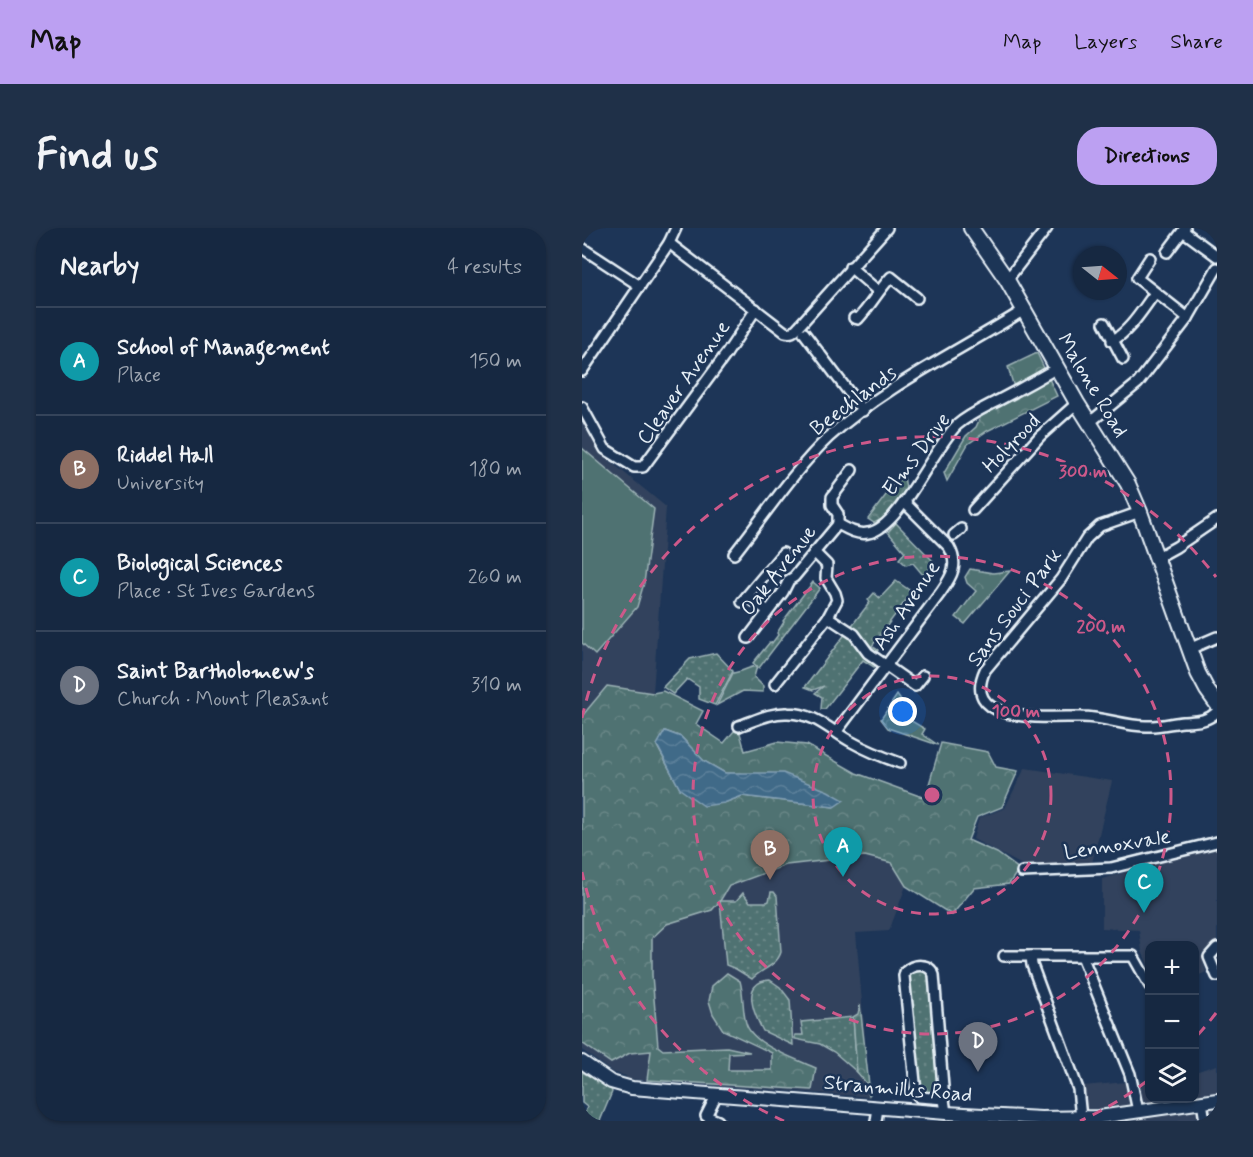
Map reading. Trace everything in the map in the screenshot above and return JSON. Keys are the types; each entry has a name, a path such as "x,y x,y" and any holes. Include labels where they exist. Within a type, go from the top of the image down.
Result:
{"main road":[{"name":"Malone Road","path":"971,228 1007,280 1077,403 1118,467 1140,512 1206,690 1217,704"}],"street":[{"path":"582,371 669,243 676,228"},
{"path":"669,243 785,332 793,333 887,228"},
{"path":"1007,280 1047,228"},
{"path":"1167,252 1184,229 1217,256"},
{"path":"582,248 640,286"},
{"path":"1150,258 1137,278 1188,318"},
{"path":"850,267 878,291"},
{"path":"1089,423 1138,383 1188,318 1216,272"},
{"path":"854,318 858,319 873,303 878,291 891,277 917,298"},
{"path":"1112,341 1122,335 1131,325 1155,292"},
{"name":"Cleaver Avenue","path":"582,407 605,449 634,467 644,467 728,353 756,309"},
{"name":"Beechlands","path":"735,554 816,450 863,411 926,368 1024,310"},
{"path":"1104,323 1123,359"},
{"path":"804,333 863,411"},
{"name":"Elms Drive","path":"838,524 860,534 871,533 881,527 904,502 957,425 974,413 1057,368"},
{"name":"Holyrood","path":"973,510 1040,436 1077,403"},
{"path":"838,524 838,514 832,505 832,497 852,470"},
{"name":"Ash Avenue","path":"837,731 951,578 955,564 952,536 904,502"},
{"name":"Sans Souci Park","path":"1140,512 1101,526 1087,538 1055,586 985,670 981,678 982,695 987,702 1004,712 1032,718 1083,717 1146,726 1203,721 1217,712"},
{"path":"1156,558 1176,548 1217,519"},
{"name":"Oak Avenue","path":"748,638 789,580 838,524"},
{"path":"775,684 836,604 837,597 826,578 827,565 814,552"},
{"path":"768,611 745,599 783,553"},
{"path":"828,617 854,634 868,653 915,686 922,676"},
{"path":"1189,649 1217,637"},
{"path":"739,726 776,714 787,713 815,718 869,751 900,763"},
{"name":"Lennoxvale","path":"1022,872 1111,867 1217,842"},
{"path":"1217,948 1209,957 1217,976"},
{"path":"1004,956 1133,956 1145,978"},
{"path":"1082,956 1130,1074 1140,1114"},
{"path":"1031,957 1032,966 1078,1089 1081,1118"},
{"path":"944,1100 919,1097 916,1092 904,976 912,966 928,967 934,975 944,1100 944,1117"},
{"name":"Stranmillis Road","path":"582,1062 602,1077 621,1086 878,1107 944,1117 1099,1119 1140,1114 1188,1103"},
{"path":"717,1094 706,1116 718,1121"},
{"name":"Stranmillis Road","path":"1199,1101 1217,1100"},
{"path":"1198,1103 1205,1121"},
{"path":"876,1121 878,1107"}],"shaded area":[{"path":"582,422 599,452 666,507 653,693 708,754 936,806 889,931 856,933 870,1097 626,1079 626,1076 612,1072 582,1050"},
{"path":"1025,768 1112,781 1092,863 1024,866 973,839 979,818 1005,808"},
{"path":"1217,847 1217,943 1201,954 1206,972 1199,975 1199,941 1145,941 1145,958 1139,930 1102,928 1102,879"},
{"path":"1217,1065 1217,1121 1087,1121 1083,1086 1145,1080 1145,1103 1199,1103 1199,1071"}],"green space":[{"path":"1037,353 1057,396 987,431 968,444 947,481 944,473 981,416 1017,398 1008,367"},
{"path":"582,448 654,509 644,583 637,607 595,655 582,643"},
{"path":"904,476 906,489 884,518 874,523 868,519 895,483"},
{"path":"896,523 935,563 923,575 913,563 906,565 899,559 905,552 888,532"},
{"path":"970,569 993,573 1010,571 965,624 956,617 976,591 967,583 965,577"},
{"path":"896,581 912,592 872,646 878,650 875,653 850,628 874,593 880,598"},
{"path":"813,582 820,588 759,668 753,663 778,635 783,621"},
{"path":"846,633 876,664 874,667 863,660 825,709 821,709 822,697 815,693 824,686 813,690 805,687"},
{"path":"716,653 733,671 715,705 699,699 699,687 687,679 673,694 663,687 690,659"},
{"path":"757,666 754,677 763,686 763,692 743,691 717,705 733,673"},
{"path":"607,686 653,693 663,691 703,711 696,724 724,743 734,731 740,733 745,751 777,742 807,745 856,773 925,798 941,743 988,752 996,767 1018,771 1002,807 977,817 968,840 997,853 1019,869 1009,884 974,888 952,915 906,886 892,863 865,856 786,865 729,886 712,910 667,924 652,938 652,975 658,1046 663,1050 727,1047 750,1052 729,1053 728,1070 772,1070 772,1053 723,1030 713,1014 709,1001 712,986 727,973 740,981 746,1023 750,1031 766,1045 816,1068 812,1090 647,1080 651,1051 630,1053 611,1063 582,1043 582,716","holes":["665,731 681,737 704,761 725,773 745,774 834,807 742,796 724,803 680,789 657,746"]},
{"path":"897,695 902,702 899,709 908,719 925,729 922,734 938,745 888,728 881,719"},
{"path":"771,892 777,896 781,952 776,961 752,979 726,965 720,901 736,901 743,893 750,902 767,902"},
{"path":"918,968 930,973 942,1094 923,1095 918,1089 909,976 911,970"},
{"path":"770,980 780,987 790,1000 793,1045 763,1031 756,1017 752,993 760,982"},
{"path":"860,1005 869,1095 867,1084 857,1072 853,1017 858,1014"},
{"path":"853,1017 857,1072 834,1052 820,1044 795,1039 795,1035 803,1035 801,1022"},
{"path":"582,1072 610,1087 612,1092 600,1121 582,1121 587,1107 582,1103"}],"water":[{"path":"665,731 681,737 704,761 725,773 783,773 844,800 834,807 742,796 724,803 704,806 680,789 657,745"}],"place":[{"name":"School of Management","path":"843,877"},
{"name":"Riddel Hall","path":"770,880"},
{"name":"Biological Sciences","path":"1144,913"},
{"name":"Saint Bartholomew's","path":"978,1072"}]}
